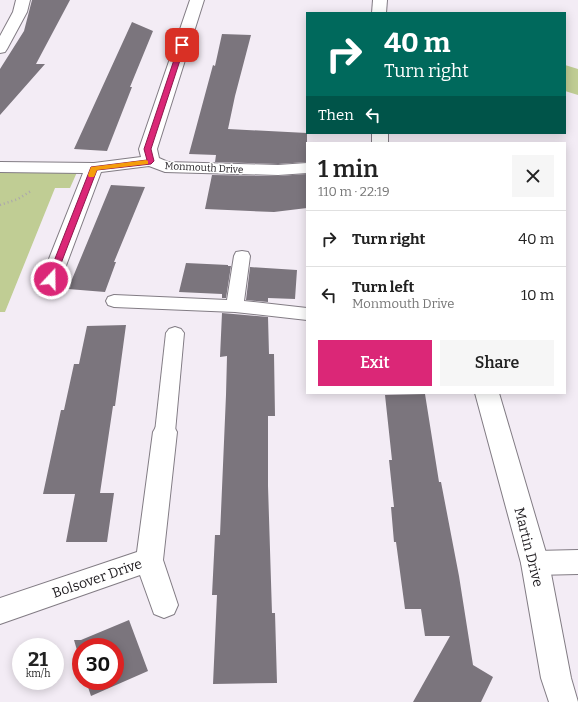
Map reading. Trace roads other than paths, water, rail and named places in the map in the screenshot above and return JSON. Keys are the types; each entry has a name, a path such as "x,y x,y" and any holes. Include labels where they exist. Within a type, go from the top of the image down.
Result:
{"street":[{"path":"0,49 20,12 23,0"},
{"name":"Monmouth Drive","path":"197,0 148,149 151,161 165,167 278,170 306,168"},
{"path":"379,12 380,0"},
{"path":"0,167 94,168 151,161"},
{"path":"51,279 94,168"},
{"name":"Martin Drive","path":"487,394 535,563 556,678 564,702"},
{"path":"149,560 165,432"},
{"name":"Bolsover Drive","path":"0,611 149,560 164,605"},
{"path":"535,563 578,562"}],"lane":[{"path":"235,306 242,256"},
{"path":"114,301 235,306 306,314"},
{"path":"165,432 175,333"}]}
